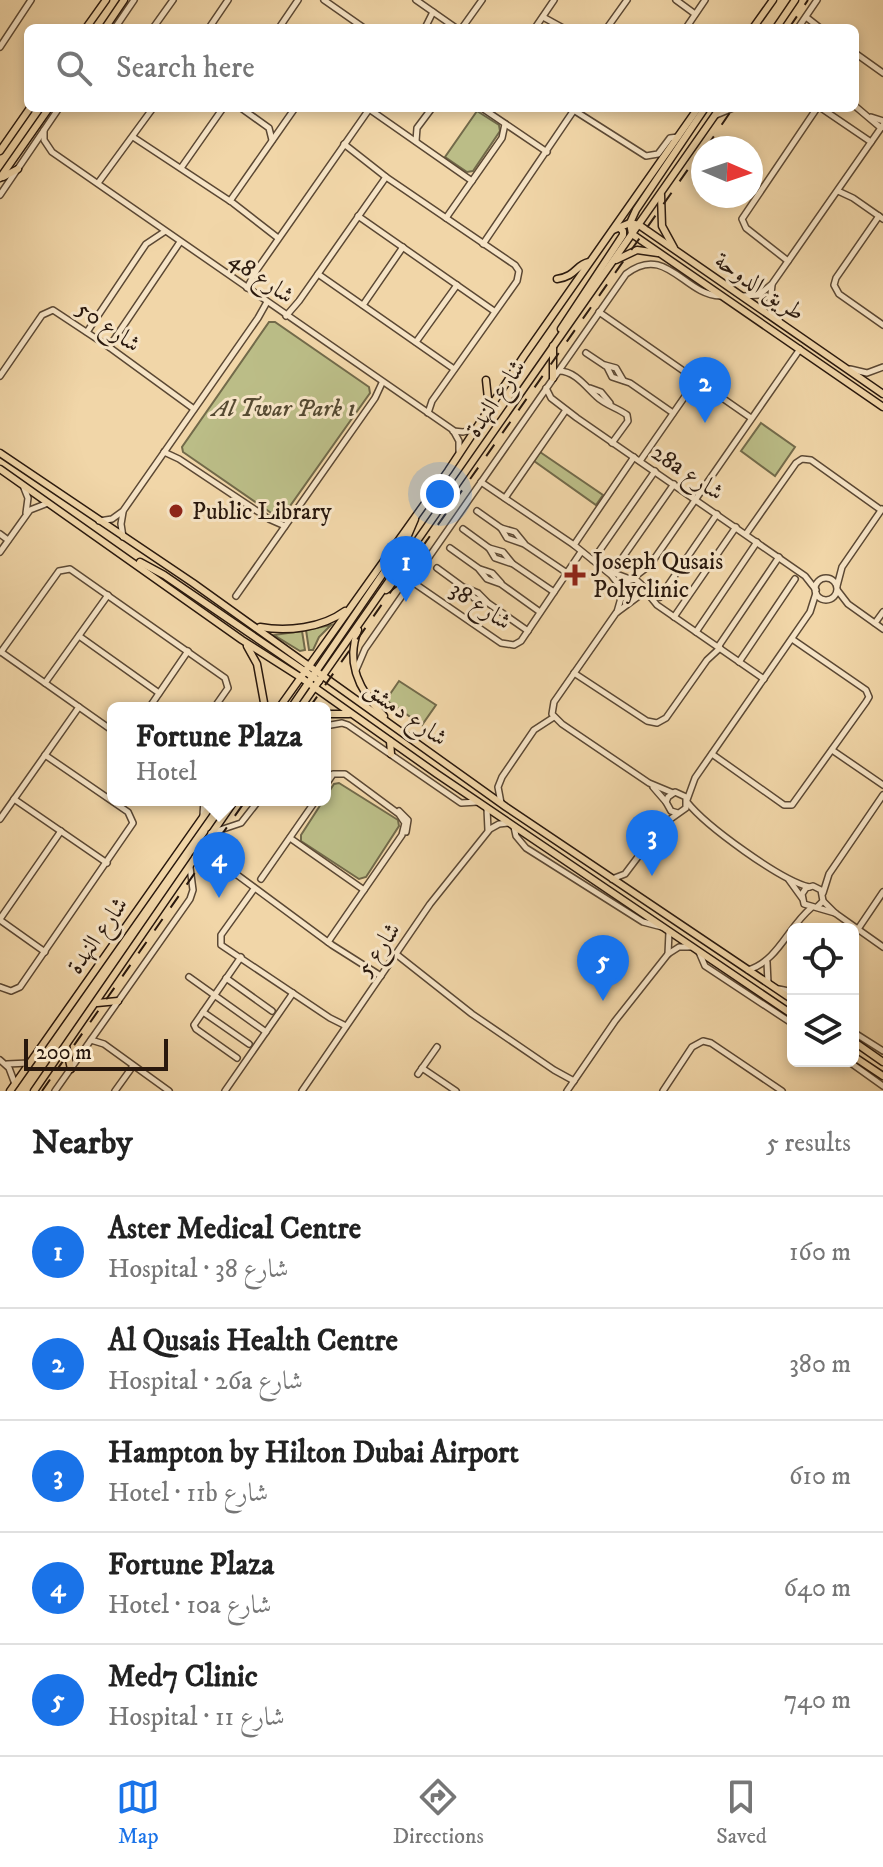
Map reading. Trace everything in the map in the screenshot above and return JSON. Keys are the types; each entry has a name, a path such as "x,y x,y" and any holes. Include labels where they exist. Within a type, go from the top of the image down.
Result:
{"main road":[{"path":"89,24 106,0"},
{"path":"108,24 124,0"},
{"path":"756,24 773,0"},
{"path":"779,24 795,0"},
{"path":"0,151 27,112"},
{"path":"0,179 46,112"},
{"name":"شارع النهدة","path":"283,702 695,112"},
{"path":"615,229 630,223 702,112"},
{"name":"شارع النهدة","path":"303,702 316,679 378,598 718,112"},
{"path":"0,179 18,169"},
{"path":"661,193 662,226 676,251"},
{"path":"630,223 632,234"},
{"name":"طريق الدوحة","path":"630,223 639,225 883,394"},
{"path":"555,375 555,342 564,322 623,235 623,231 615,229"},
{"name":"طريق الدوحة","path":"632,234 883,407"},
{"path":"613,262 637,250 669,257"},
{"path":"557,279 572,276 589,262"},
{"path":"800,349 807,346 844,367"},
{"path":"486,380 489,408"},
{"name":"شارع دمشق","path":"0,453 255,627 316,679 392,725 501,803 787,996"},
{"name":"شارع دمشق","path":"0,469 126,555 242,640 305,671 354,715 390,741 787,1011"},
{"path":"296,702 316,679 406,540 416,516"},
{"path":"126,555 164,575 305,671"},
{"path":"378,598 398,581 411,581"},
{"path":"255,627 280,630 304,627 334,618 350,606"},
{"path":"363,619 352,652 356,671 366,697 392,725"},
{"path":"242,640 255,659 264,702"},
{"path":"331,714 354,715"},
{"path":"390,741 391,754"},
{"name":"شارع النهدة","path":"10,1091 210,806"},
{"name":"شارع النهدة","path":"34,1091 229,806"},
{"path":"744,992 745,982"},
{"path":"97,1003 118,1001"},
{"path":"782,1017 787,1016"},
{"path":"859,1045 883,1062"},
{"path":"66,1046 71,1069"},
{"path":"859,1060 883,1076"},
{"path":"859,1069 868,1066"}],"street":[{"path":"0,47 31,0"},
{"path":"118,24 134,0"},
{"path":"156,24 173,0"},
{"path":"212,24 228,0"},
{"path":"282,24 298,0"},
{"path":"324,0 352,24"},
{"path":"416,0 450,24"},
{"path":"465,24 482,0"},
{"path":"538,24 554,0"},
{"path":"610,24 627,0"},
{"path":"676,0 695,14"},
{"path":"689,24 705,0"},
{"path":"801,24 817,0"},
{"path":"428,24 435,13"},
{"path":"544,15 558,24"},
{"path":"806,17 815,24"},
{"path":"859,56 883,73"},
{"path":"742,296 759,295 772,284 882,125 859,109"},
{"path":"0,195 56,112"},
{"path":"100,185 150,112"},
{"path":"181,168 220,112"},
{"path":"247,112 269,128 272,141"},
{"path":"230,201 292,112"},
{"path":"245,287 366,112"},
{"path":"375,112 472,181"},
{"path":"416,141 416,131 429,112"},
{"path":"488,112 547,152"},
{"path":"483,244 573,112"},
{"path":"577,112 623,144 649,157 658,154 670,138 678,137"},
{"path":"715,116 724,112"},
{"path":"790,258 745,227 743,217 816,112"},
{"path":"825,112 871,142"},
{"path":"446,218 502,138 505,124"},
{"path":"44,130 44,140 52,152"},
{"path":"134,135 280,236"},
{"path":"343,146 506,260 516,272 512,286 432,401 428,414"},
{"path":"29,151 43,149 52,152"},
{"name":"شارع 48","path":"52,152 453,430"},
{"path":"288,317 386,177"},
{"path":"839,189 881,218 834,285 839,294 883,325"},
{"path":"358,216 494,311"},
{"path":"87,332 146,244 165,232"},
{"path":"109,347 182,243"},
{"path":"363,305 403,247"},
{"path":"356,671 363,650 626,274 648,264 667,268 706,294 723,296"},
{"path":"318,274 454,369"},
{"path":"772,284 770,303 780,321"},
{"path":"416,342 457,285"},
{"path":"98,521 112,519 123,511 269,304"},
{"name":"شارع 50","path":"0,376 45,312 57,311 195,407"},
{"path":"599,312 751,418"},
{"path":"616,613 635,600 644,588 650,565 800,349"},
{"path":"586,353 604,365 612,377 624,381 673,413"},
{"path":"844,367 867,373 883,367"},
{"path":"555,375 568,372 600,400 627,415 628,419 612,443"},
{"path":"574,545 697,379"},
{"path":"236,596 385,384"},
{"name":"28a شارع","path":"546,388 551,398"},
{"name":"28a شارع","path":"541,396 551,398 779,557 805,576 816,592"},
{"path":"420,409 432,401"},
{"path":"505,498 566,409"},
{"path":"453,430 467,432 477,427"},
{"path":"453,430 459,441 459,454"},
{"path":"166,449 283,529"},
{"path":"746,534 796,463 802,459 818,465 882,509 842,567 835,596 810,612"},
{"path":"593,560 655,471"},
{"path":"481,482 607,570 639,580 657,605 764,679"},
{"path":"616,567 674,484"},
{"path":"22,485 28,498 24,517"},
{"path":"0,552 24,517 35,507 49,503"},
{"path":"123,511 121,524 124,538"},
{"path":"477,511 501,528 508,539 524,544 567,573"},
{"path":"660,597 717,514"},
{"path":"674,617 736,527"},
{"path":"463,529 489,548 497,559 513,564 554,592"},
{"path":"0,534 8,540"},
{"path":"696,632 757,542"},
{"path":"450,548 478,568 487,579 501,584 540,612"},
{"name":"شارع 38","path":"411,581 504,644 517,644 581,552"},
{"path":"575,671 643,719 655,721 668,715 779,557"},
{"path":"501,803 499,784 521,747 553,714 554,702 616,613 623,590 631,579 650,565"},
{"path":"612,879 622,876 632,867 662,825 679,813 695,778 810,612 817,583 842,567"},
{"path":"107,727 1,651 59,571 66,568 224,676 228,682 227,691 219,702"},
{"path":"437,568 474,598 488,603 528,631"},
{"path":"607,570 626,597 657,605"},
{"name":"28a شارع","path":"805,576 824,579"},
{"path":"739,662 795,579"},
{"path":"824,579 833,581 848,604 883,629"},
{"path":"816,592 827,600 848,604"},
{"path":"45,683 108,595"},
{"path":"875,623 883,612"},
{"path":"79,636 159,693"},
{"path":"712,754 778,800 791,803 799,798 863,706 868,693 792,639"},
{"path":"153,702 188,651"},
{"path":"0,819 79,707"},
{"path":"553,714 649,783 671,811 702,820"},
{"path":"331,725 348,725 461,803 478,802"},
{"path":"832,750 883,785"},
{"path":"45,755 107,798"},
{"path":"328,942 399,838 405,823 391,807 345,774 338,772 331,776"},
{"path":"662,825 666,804 675,792 695,778"},
{"path":"649,783 675,792 702,820 785,877 811,886 819,902"},
{"path":"795,923 819,902 829,874 883,795"},
{"path":"14,799 107,863"},
{"path":"0,987 16,990 130,829 132,820 128,812 119,806"},
{"path":"203,815 204,806"},
{"path":"217,860 211,849 211,833 241,823 254,806"},
{"path":"261,879 312,806"},
{"path":"487,809 488,831"},
{"path":"488,831 496,825 512,825"},
{"path":"45,952 0,920 61,831"},
{"name":"شارع 5","path":"302,1091 435,898 488,831"},
{"path":"290,838 364,890"},
{"path":"55,1091 191,896 191,860 206,857 217,860 379,979"},
{"path":"629,890 632,867"},
{"path":"794,923 804,891 829,874"},
{"path":"785,877 802,899 819,902 849,923"},
{"path":"254,889 219,941 223,948 241,957 345,1029"},
{"path":"859,928 883,892"},
{"path":"666,929 668,954"},
{"path":"859,930 883,947"},
{"path":"748,970 768,961 787,934"},
{"path":"394,957 554,1070 569,1088 615,1021 668,954 679,947 696,950 705,966 787,1020"},
{"path":"237,1058 195,1028 195,1023 241,957"},
{"path":"768,961 768,983"},
{"path":"189,977 266,1032"},
{"path":"226,978 272,1011"},
{"path":"776,989 787,991"},
{"path":"225,1091 293,993"},
{"path":"203,1012 249,1044"},
{"path":"859,1036 883,1051"},
{"path":"91,1040 101,1042 169,1091"},
{"path":"666,1090 692,1047 706,1041 782,1091"},
{"path":"437,1047 420,1071 456,1091"},
{"path":"3,1062 29,1063"},
{"path":"3,1062 15,1084"},
{"path":"115,1091 133,1066"},
{"path":"856,1067 883,1086"}],"green space":[{"path":"476,112 499,125 500,131 473,171 467,172 445,157"},
{"name":"Al Twar Park 1","path":"269,322 275,322 369,387 370,393 283,516 277,517 183,452 182,447"},
{"path":"761,423 795,447 775,476 741,451"},
{"path":"540,452 603,495 596,505 534,461"},
{"path":"331,625 319,637 313,650 309,650 306,630"},
{"path":"302,631 305,650 300,651 274,635"},
{"path":"399,681 436,705 422,725 386,700"},
{"path":"339,783 398,820 399,826 366,877 359,879 301,841 301,835 320,806 331,806 334,784"}],"railway":[{"path":"792,24 808,0"},
{"path":"714,136 730,112"},
{"path":"313,702 691,165"},
{"path":"42,1091 242,806"}],"place":[{"name":"Al Qusais Health Centre","path":"705,423"},
{"name":"Public Library","path":"176,511"},
{"name":"Joseph Qusais Polyclinic","path":"575,575"},
{"name":"Aster Medical Centre","path":"406,602"},
{"name":"Hampton by Hilton Dubai Airport","path":"652,876"},
{"name":"Fortune Plaza","path":"219,898"},
{"name":"Med7 Clinic","path":"603,1001"}]}
